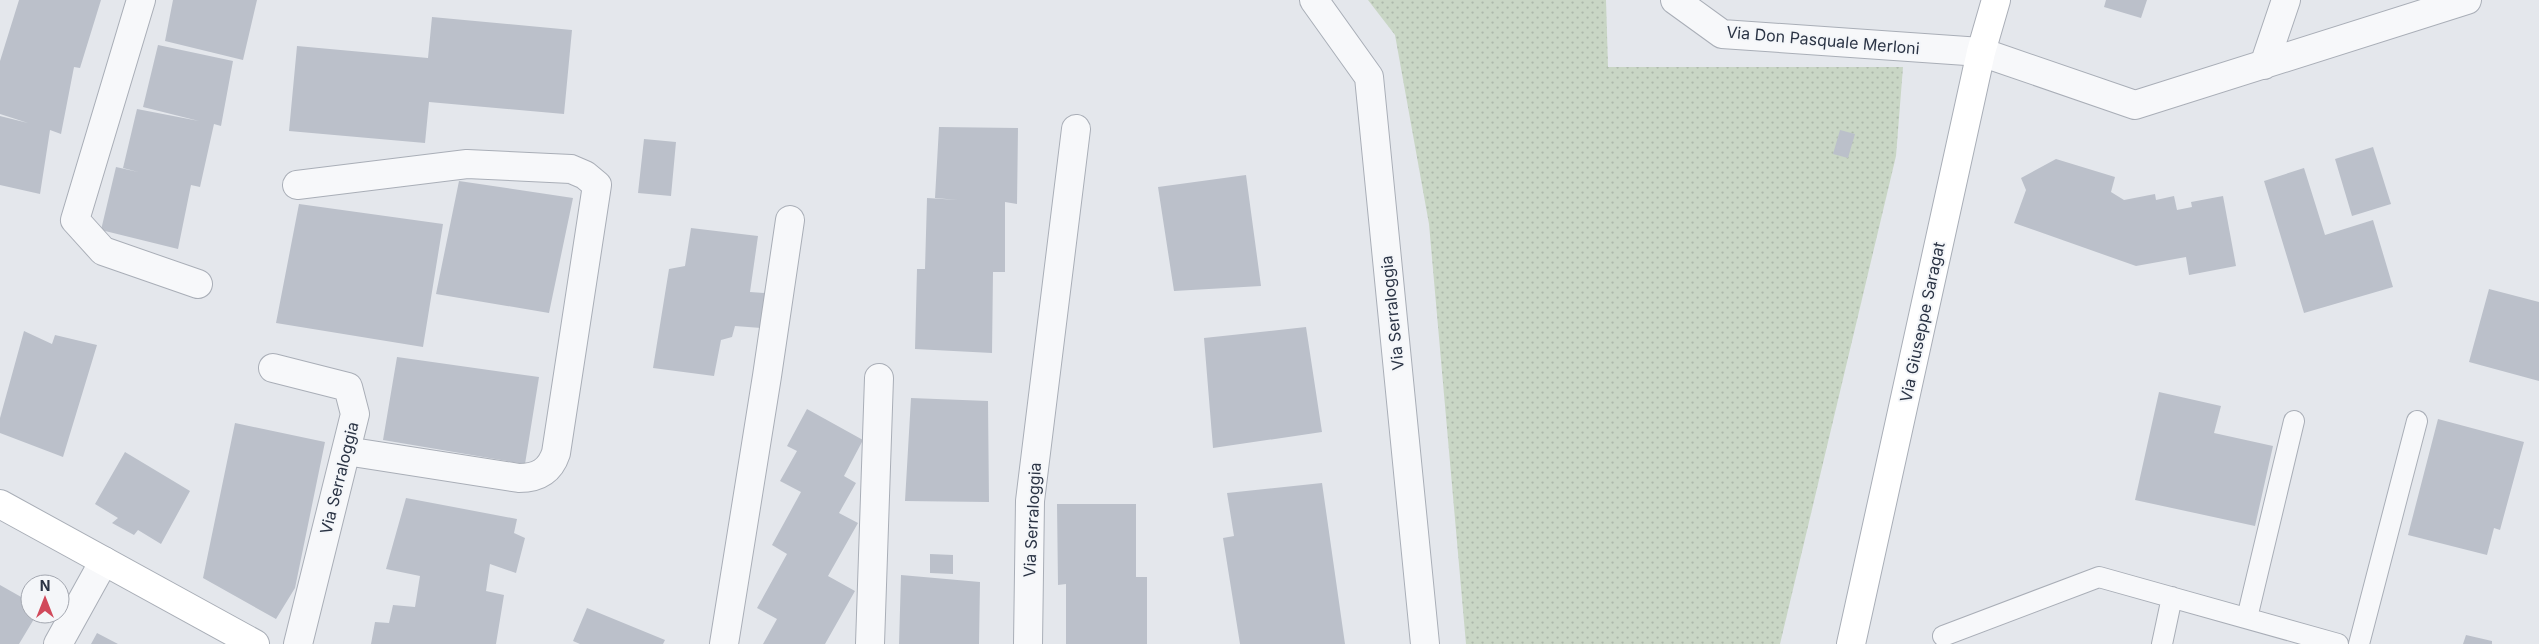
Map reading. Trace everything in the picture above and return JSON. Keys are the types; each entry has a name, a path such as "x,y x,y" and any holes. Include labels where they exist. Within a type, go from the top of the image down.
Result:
{"street":[{"path":"141,0 75,220 103,251 198,284"},
{"name":"Via Serraloggia","path":"1314,0 1369,77 1424,644"},
{"name":"Via Don Pasquale Merloni","path":"1675,0 1722,34 1981,52 2135,105 2467,0"},
{"name":"Via Giuseppe Saragat","path":"1851,644 1981,52 1996,0"},
{"path":"2264,65 2286,0"},
{"name":"Via Serraloggia","path":"1028,644 1030,500 1076,129"},
{"path":"296,184 466,164 571,169 586,175 597,184 556,453 547,470 539,476 519,478 346,452"},
{"path":"724,644 790,220"},
{"name":"Via Serraloggia","path":"273,368 348,387 355,414 298,644"},
{"path":"870,644 879,378"},
{"path":"0,504 254,644"},
{"path":"58,644 104,561"}],"lane":[{"path":"2247,618 2294,421"},
{"path":"2359,644 2417,421"},
{"path":"1943,636 2099,577 2338,644"},
{"path":"2162,644 2172,597"}],"green space":[{"path":"1368,0 1606,0 1608,67 1903,67 1896,156 1780,644 1466,644 1429,224 1395,35"}],"building":[{"path":"19,0 101,0 80,68 74,67 61,134 50,130 40,194 0,185 0,116 28,123 0,114 0,61"},
{"path":"173,0 257,0 243,60 165,41"},
{"path":"2106,0 2147,0 2141,18 2104,7"},
{"path":"432,17 572,30 564,114 429,102 425,143 289,131 297,46 428,58"},
{"path":"158,45 233,61 221,126 214,124 200,187 191,185 178,249 101,230 116,167 138,172 123,168 137,109 199,121 143,107"},
{"path":"939,127 1018,128 1017,204 1005,202 1005,272 993,272 992,353 915,349 917,269 925,269 927,198 958,200 935,198"},
{"path":"1840,130 1855,134 1848,158 1833,154"},
{"path":"644,139 676,142 671,196 638,193"},
{"path":"2373,147 2391,204 2352,216 2335,159"},
{"path":"2056,159 2115,177 2111,192 2124,200 2155,194 2156,200 2174,196 2177,210 2192,207 2191,202 2223,196 2236,266 2189,275 2186,257 2136,266 2014,223 2026,190 2021,178"},
{"path":"2304,168 2325,235 2373,220 2393,287 2304,313 2264,181"},
{"path":"1246,175 1261,286 1174,291 1158,187"},
{"path":"459,181 573,198 549,313 436,294"},
{"path":"299,204 443,224 423,347 276,323"},
{"path":"691,228 758,236 750,292 765,293 761,328 735,326 732,337 721,340 714,376 653,368 669,269 685,266"},
{"path":"2489,289 2539,302 2539,381 2469,362"},
{"path":"1306,327 1322,432 1213,448 1204,338"},
{"path":"24,331 52,344 55,335 97,345 63,457 0,433 0,418"},
{"path":"397,357 539,377 525,464 383,440"},
{"path":"2159,392 2221,406 2214,433 2273,446 2255,526 2135,500"},
{"path":"911,398 988,401 989,502 905,501"},
{"path":"807,409 863,440 844,476 856,483 839,513 858,523 828,576 855,591 825,644 763,644 777,619 757,608 787,554 772,545 801,492 780,481 797,451 787,446"},
{"path":"2438,419 2524,442 2500,530 2494,528 2487,555 2408,535"},
{"path":"235,423 325,442 295,588 276,619 203,578"},
{"path":"125,452 190,491 161,544 138,530 134,535 112,523 118,518 95,504"},
{"path":"1322,483 1345,644 1240,644 1223,538 1234,536 1227,493"},
{"path":"406,498 517,519 514,533 525,538 516,573 490,564 486,591 504,595 496,644 371,644 375,622 389,623 393,605 415,607 420,576 386,569"},
{"path":"1057,504 1136,504 1136,577 1147,577 1147,644 1066,644 1066,584 1058,585"},
{"path":"930,554 953,555 953,574 930,573"},
{"path":"901,575 980,582 979,644 899,644"},
{"path":"0,585 20,596 20,624 31,624 19,644 0,644"},
{"path":"587,608 665,640 663,644 580,644 573,641"},
{"path":"97,633 118,644 91,644"},
{"path":"2466,635 2492,641 2492,644 2463,644"}]}
